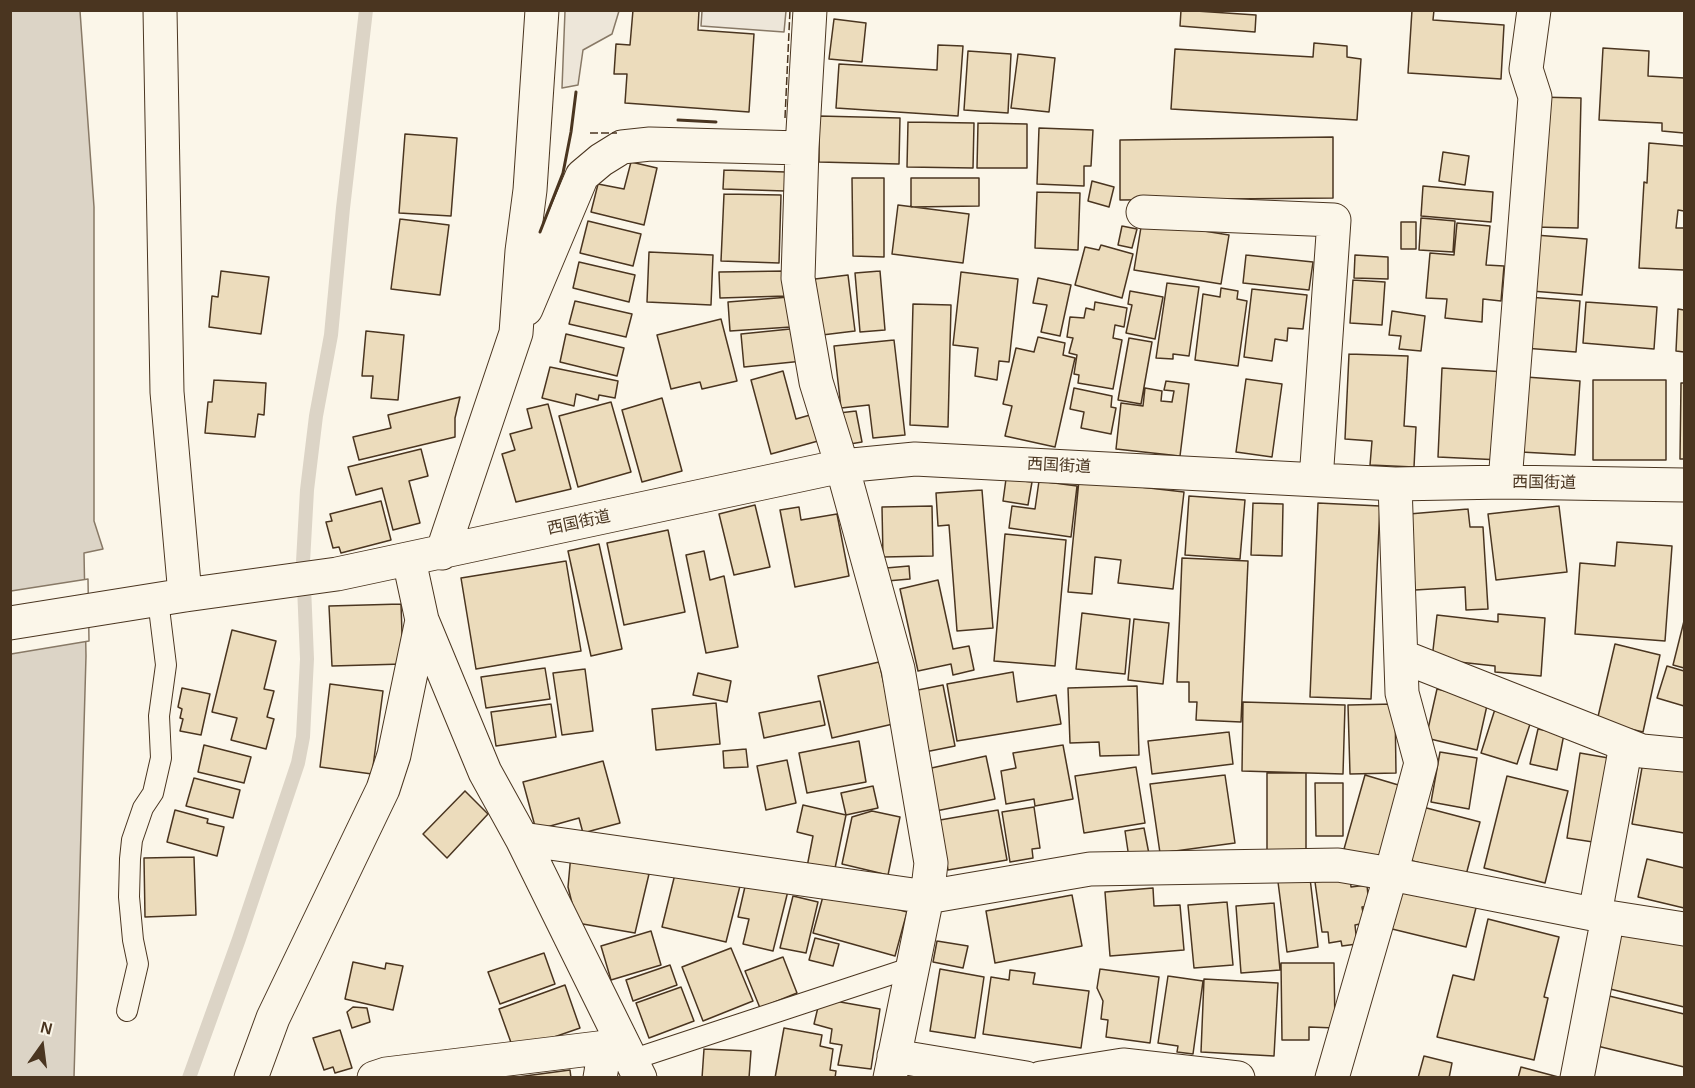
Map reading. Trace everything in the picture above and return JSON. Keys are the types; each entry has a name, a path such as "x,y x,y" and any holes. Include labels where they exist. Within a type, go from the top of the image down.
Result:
{"street":[{"path":"160,10 172,598"},
{"path":"516,333 522,252 530,190 542,10"},
{"path":"810,10 802,148 798,278 816,382 842,466 898,669 931,863 927,897 892,1067 1026,1077"},
{"path":"1505,482 1534,97 1527,69 1534,10"},
{"path":"442,553 516,333 582,176 601,159 622,147 650,144 802,148"},
{"path":"1143,212 1334,220 1316,480"},
{"name":"西国街道","path":"10,623 337,574 842,466 915,459 1395,484 1505,482 1684,485"},
{"path":"1332,1077 1421,763 1402,693 1395,484"},
{"path":"374,1077 386,1074 620,1062 522,839 485,772 422,620 409,560"},
{"path":"251,1077 273,1018 383,789 394,755 422,620"},
{"path":"1401,656 1642,751 1684,755"},
{"path":"1577,1077 1626,745"},
{"path":"522,839 927,897 1090,869 1338,865 1601,916 1684,929"},
{"path":"1041,1077 1123,1065 1238,1077"}],"lane":[{"path":"127,1011 138,964 129,897 132,840 143,808 153,793 161,758 159,716 172,598"},
{"path":"620,1062 913,967"}],"shaded area":[{"path":"10,11 80,11 94,207 94,521 103,549 84,553 86,656 74,1077 11,1077"},
{"path":"565,11 619,11 612,34 583,50 578,85 562,88"},
{"path":"702,11 786,11 784,32 701,26"}],"pier":[{"path":"88,579 89,641 11,654 11,591"}],"building":[{"path":"633,10 699,10 698,30 754,34 749,112 625,103 627,74 614,74 616,44 630,45"},
{"path":"1181,10 1256,15 1255,32 1180,26"},
{"path":"1412,10 1434,10 1433,20 1504,25 1501,79 1408,73"},
{"path":"834,19 866,23 862,62 829,59"},
{"path":"1314,43 1347,46 1347,57 1361,59 1357,120 1171,109 1175,49 1313,57"},
{"path":"938,45 963,46 958,116 836,108 839,64 937,70"},
{"path":"1603,48 1649,51 1648,76 1684,78 1684,133 1662,131 1662,123 1599,120"},
{"path":"968,51 1011,54 1008,113 964,110"},
{"path":"1018,54 1055,58 1049,112 1011,108"},
{"path":"1537,97 1581,98 1578,228 1534,227"},
{"path":"819,116 900,118 899,164 819,162"},
{"path":"908,122 974,123 973,168 907,167"},
{"path":"978,123 1027,124 1027,168 977,168"},
{"path":"1039,128 1093,130 1091,166 1084,166 1084,186 1037,184"},
{"path":"405,134 457,138 451,216 399,213"},
{"path":"1333,137 1333,198 1120,200 1120,140"},
{"path":"1649,143 1684,146 1684,211 1678,210 1676,228 1684,228 1684,270 1639,268 1644,182 1647,183"},
{"path":"1443,152 1469,156 1465,185 1439,181"},
{"path":"631,162 657,168 644,225 591,212 598,184 624,189"},
{"path":"724,170 786,172 785,191 723,189"},
{"path":"852,178 884,178 884,257 853,256"},
{"path":"911,178 979,178 979,206 911,207"},
{"path":"1092,181 1114,187 1109,207 1088,201"},
{"path":"1423,186 1493,192 1491,222 1421,216"},
{"path":"1037,192 1080,193 1078,250 1035,248"},
{"path":"724,194 781,195 779,263 721,261"},
{"path":"898,205 969,214 963,263 892,254"},
{"path":"1421,218 1455,221 1453,252 1419,250"},
{"path":"400,219 449,225 440,295 391,289"},
{"path":"588,221 641,234 633,266 580,253"},
{"path":"1142,221 1229,235 1221,284 1134,270"},
{"path":"1401,222 1416,222 1416,249 1401,249"},
{"path":"1457,223 1490,226 1486,265 1504,266 1501,301 1483,299 1482,322 1445,318 1447,299 1426,298 1430,253 1454,255"},
{"path":"1122,226 1137,229 1132,248 1118,245"},
{"path":"1535,235 1587,239 1582,295 1531,291"},
{"path":"1101,245 1133,254 1122,298 1075,285 1085,247 1099,250"},
{"path":"649,252 713,255 711,305 647,302"},
{"path":"1246,255 1313,262 1309,290 1243,283"},
{"path":"1355,255 1388,257 1388,279 1354,278"},
{"path":"579,262 635,275 629,302 573,288"},
{"path":"221,271 269,277 261,334 209,327 212,296 218,297"},
{"path":"786,271 786,296 720,298 719,272"},
{"path":"880,271 885,330 860,332 855,273"},
{"path":"961,272 1018,279 1009,362 999,361 997,380 975,376 978,348 953,345"},
{"path":"848,275 855,331 822,335 815,279"},
{"path":"1038,278 1071,285 1060,336 1041,332 1047,305 1033,303"},
{"path":"1353,280 1385,282 1382,325 1350,323"},
{"path":"1167,283 1199,287 1189,356 1173,354 1173,359 1156,358"},
{"path":"1221,288 1238,291 1237,299 1247,301 1238,366 1195,360 1203,294 1220,297"},
{"path":"1252,289 1307,295 1303,329 1288,328 1287,341 1275,339 1272,361 1244,357"},
{"path":"1130,291 1163,297 1155,339 1126,333 1132,305 1128,304"},
{"path":"789,297 791,327 730,331 728,302"},
{"path":"1528,297 1580,301 1576,352 1524,348"},
{"path":"575,301 632,314 626,337 569,324"},
{"path":"1095,302 1127,308 1124,327 1115,325 1113,338 1122,340 1113,389 1078,383 1079,375 1074,374 1077,355 1069,353 1073,338 1067,337 1070,317 1084,318 1086,308 1094,310"},
{"path":"1586,302 1657,307 1654,349 1583,343"},
{"path":"913,304 951,305 948,427 910,425"},
{"path":"1678,309 1684,310 1684,352 1676,351"},
{"path":"1392,311 1425,316 1421,351 1399,349 1401,336 1389,335"},
{"path":"721,319 737,381 702,389 700,382 671,389 657,335"},
{"path":"800,328 803,361 744,367 741,334"},
{"path":"366,331 404,335 398,400 371,398 373,376 362,376"},
{"path":"566,334 624,348 617,376 560,362"},
{"path":"1038,337 1065,343 1063,355 1075,358 1055,447 1005,436 1012,406 1003,404 1016,348 1034,352"},
{"path":"1129,338 1152,342 1141,404 1118,400"},
{"path":"894,340 905,435 873,438 869,405 841,408 834,346"},
{"path":"1349,354 1408,356 1404,426 1416,427 1414,467 1370,465 1372,441 1345,439"},
{"path":"550,367 618,381 615,398 599,395 598,400 576,394 574,406 542,398"},
{"path":"1442,368 1506,372 1501,460 1438,457"},
{"path":"783,371 796,419 810,415 818,441 771,454 751,380"},
{"path":"1526,377 1580,381 1575,455 1521,452"},
{"path":"1246,379 1282,384 1272,457 1236,452"},
{"path":"214,380 266,383 264,415 258,414 255,437 205,433 208,402 212,402"},
{"path":"1593,380 1666,380 1666,460 1593,460"},
{"path":"1166,381 1189,384 1180,456 1116,449 1121,403 1143,406 1145,388 1162,391 1161,401 1172,402 1174,391 1164,390"},
{"path":"1681,383 1684,383 1684,459 1680,459"},
{"path":"1074,388 1112,396 1111,407 1116,408 1111,434 1081,428 1084,412 1070,409"},
{"path":"460,397 455,418 455,437 359,460 353,437 391,428 388,415"},
{"path":"662,398 682,471 642,482 622,410"},
{"path":"611,402 631,472 578,487 559,416"},
{"path":"548,404 571,489 516,502 502,454 515,450 510,434 532,428 527,409"},
{"path":"856,411 862,442 844,445 839,413"},
{"path":"421,449 428,476 409,481 420,523 393,530 382,488 356,495 348,467"},
{"path":"1006,479 1032,482 1028,505 1003,501"},
{"path":"1079,480 1184,492 1173,589 1118,583 1121,560 1095,557 1092,594 1068,592"},
{"path":"1039,481 1077,486 1071,537 1009,528 1012,506 1035,509"},
{"path":"982,490 993,628 957,631 949,525 938,526 936,493"},
{"path":"1189,496 1245,500 1240,559 1185,555"},
{"path":"381,501 391,540 341,553 339,547 333,548 326,522 332,521 330,514"},
{"path":"1253,503 1283,504 1282,556 1251,555"},
{"path":"1318,503 1380,506 1371,699 1310,697"},
{"path":"755,505 770,567 734,575 719,514"},
{"path":"932,506 933,556 883,557 882,507"},
{"path":"1559,506 1567,572 1496,580 1488,514"},
{"path":"799,507 801,520 837,514 849,576 795,587 780,510"},
{"path":"1468,509 1470,527 1483,527 1488,609 1466,610 1465,587 1415,590 1409,514"},
{"path":"668,530 685,612 624,625 607,543"},
{"path":"1005,534 1066,540 1055,666 994,661"},
{"path":"1617,542 1672,546 1665,641 1575,634 1580,563 1615,566"},
{"path":"599,544 622,649 591,656 568,551"},
{"path":"704,551 710,580 724,576 738,647 706,653 686,555"},
{"path":"1182,558 1248,561 1241,722 1196,720 1197,702 1189,702 1189,682 1177,682"},
{"path":"566,561 581,651 476,669 461,578"},
{"path":"909,566 910,579 887,581 886,568"},
{"path":"938,580 953,649 969,646 974,670 953,675 951,664 918,671 900,589"},
{"path":"401,604 403,664 332,666 329,606"},
{"path":"1082,613 1130,619 1125,674 1076,669"},
{"path":"1498,614 1545,618 1541,676 1495,672 1495,666 1432,659 1437,615 1498,622"},
{"path":"1134,619 1169,623 1163,684 1128,680"},
{"path":"1684,621 1684,668 1673,665"},
{"path":"232,630 276,641 264,689 274,691 267,717 274,719 266,749 231,740 237,718 212,712"},
{"path":"1615,644 1660,655 1643,732 1597,721"},
{"path":"879,662 893,724 832,738 818,676"},
{"path":"1667,666 1684,671 1684,706 1657,698"},
{"path":"545,668 550,699 486,708 481,677"},
{"path":"585,669 593,731 562,735 553,673"},
{"path":"1013,672 1017,702 1056,695 1061,724 957,741 947,684"},
{"path":"698,673 731,681 727,702 693,695"},
{"path":"330,684 383,691 372,774 320,767"},
{"path":"943,685 955,746 925,752 913,691"},
{"path":"1137,686 1139,755 1100,756 1099,742 1070,743 1068,688"},
{"path":"182,688 210,694 201,735 180,731 183,719 180,718 182,709 178,707"},
{"path":"1437,689 1488,701 1477,750 1426,738"},
{"path":"820,701 825,725 764,738 759,713"},
{"path":"1243,702 1345,705 1343,774 1242,771"},
{"path":"716,703 720,744 656,750 652,709"},
{"path":"551,704 556,737 496,746 491,712"},
{"path":"1395,704 1396,773 1350,774 1348,705"},
{"path":"1496,706 1532,718 1517,764 1481,753"},
{"path":"1538,729 1564,734 1557,770 1530,764"},
{"path":"1229,732 1233,764 1152,774 1148,741"},
{"path":"859,741 866,782 807,793 799,753"},
{"path":"204,745 251,757 244,783 198,772"},
{"path":"1063,745 1073,799 1035,806 1034,799 1006,804 1001,771 1016,768 1013,753"},
{"path":"746,749 748,767 724,768 723,751"},
{"path":"1440,752 1477,758 1469,809 1431,802"},
{"path":"1580,753 1620,760 1606,844 1567,838"},
{"path":"986,756 995,799 936,811 927,769"},
{"path":"787,760 796,803 766,810 757,766"},
{"path":"603,761 620,823 583,833 579,818 536,830 523,782"},
{"path":"1643,762 1684,769 1684,833 1632,824"},
{"path":"1136,767 1145,823 1084,833 1075,776"},
{"path":"1267,773 1306,773 1306,850 1267,850"},
{"path":"1225,775 1235,843 1160,853 1150,784"},
{"path":"1365,775 1405,787 1384,861 1344,849"},
{"path":"1507,776 1568,791 1545,883 1484,868"},
{"path":"194,778 240,790 233,818 186,806"},
{"path":"1315,783 1343,783 1343,836 1316,836"},
{"path":"873,786 878,808 846,815 841,793"},
{"path":"465,791 488,814 447,858 423,834"},
{"path":"803,805 846,815 834,873 807,867 813,836 797,832"},
{"path":"1419,806 1480,822 1466,875 1405,859"},
{"path":"1034,807 1040,848 1032,849 1033,858 1010,862 1002,812"},
{"path":"175,810 208,819 207,823 224,827 217,856 167,842"},
{"path":"998,810 1007,860 948,870 940,820"},
{"path":"872,811 900,817 888,875 842,864 852,817"},
{"path":"1144,828 1149,854 1129,858 1125,831"},
{"path":"571,854 649,874 635,933 577,923 568,887"},
{"path":"194,857 196,915 145,917 144,858"},
{"path":"1647,859 1684,868 1684,908 1638,897"},
{"path":"676,870 740,886 726,942 662,927"},
{"path":"1350,877 1351,887 1367,885 1369,906 1362,907 1365,923 1355,925 1357,944 1342,946 1341,941 1329,943 1328,932 1322,932 1315,882"},
{"path":"747,878 789,887 773,951 743,944 749,919 738,917"},
{"path":"1310,878 1318,947 1287,952 1278,882"},
{"path":"1400,881 1478,900 1466,947 1388,928"},
{"path":"1153,888 1154,906 1180,905 1184,950 1110,956 1105,892"},
{"path":"825,889 907,912 895,956 813,933"},
{"path":"1072,895 1082,946 995,963 986,911"},
{"path":"793,896 818,902 806,953 780,948"},
{"path":"1227,902 1233,965 1194,968 1188,905"},
{"path":"1274,903 1280,970 1241,973 1236,906"},
{"path":"1488,919 1559,937 1544,997 1548,998 1534,1060 1437,1037 1453,975 1474,980"},
{"path":"1621,928 1684,944 1684,1007 1606,988"},
{"path":"651,931 661,965 611,980 601,946"},
{"path":"815,938 839,944 833,966 809,960"},
{"path":"937,941 968,946 963,968 933,962"},
{"path":"731,948 753,1001 703,1021 682,967"},
{"path":"544,953 555,984 500,1004 488,972"},
{"path":"783,957 797,993 760,1008 745,971"},
{"path":"353,962 385,969 386,963 403,966 393,1010 345,999"},
{"path":"1281,963 1334,963 1335,1028 1309,1027 1309,1040 1282,1040"},
{"path":"670,965 677,985 633,1001 626,980"},
{"path":"940,969 984,977 975,1038 930,1031"},
{"path":"1100,969 1159,977 1150,1043 1106,1037 1108,1020 1101,1019 1103,1001 1097,988"},
{"path":"1010,970 1035,973 1033,984 1089,991 1081,1048 983,1034 991,977 1009,980"},
{"path":"1168,976 1203,981 1193,1054 1177,1052 1178,1046 1158,1043"},
{"path":"1204,979 1278,983 1274,1056 1201,1052"},
{"path":"565,985 580,1028 514,1051 499,1009"},
{"path":"681,987 694,1021 649,1038 636,1003"},
{"path":"1605,995 1684,1014 1684,1067 1593,1045"},
{"path":"829,1000 880,1009 871,1069 838,1065 842,1045 830,1043 832,1029 814,1024 819,1003"},
{"path":"353,1007 367,1008 370,1022 352,1028 347,1012"},
{"path":"784,1028 822,1035 820,1046 833,1049 830,1070 836,1071 835,1078 775,1078"},
{"path":"340,1030 352,1068 335,1073 333,1067 324,1070 313,1038"},
{"path":"704,1049 751,1051 749,1078 702,1078"},
{"path":"1424,1056 1452,1063 1449,1078 1418,1078"},
{"path":"1521,1067 1562,1078 1518,1078"},
{"path":"570,1070 571,1078 510,1078"}],"waterway":[{"path":"189,1078 298,763 303,737 307,659 303,562 307,490 316,416 331,335 366,10"}],"fence":[{"path":"785,118 790,10"},
{"path":"590,133 617,133"}],"wall":[{"path":"540,232 563,173 576,92"},
{"path":"678,120 716,122"}]}
